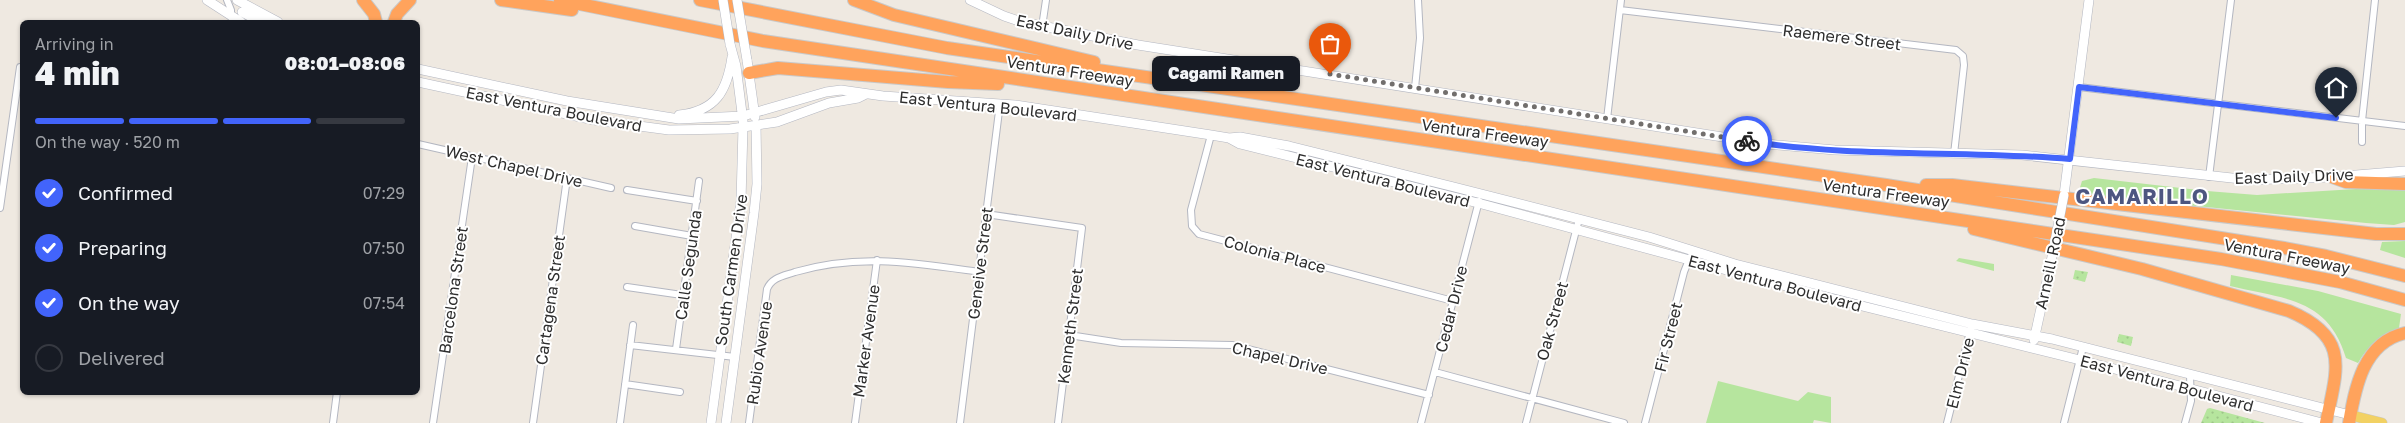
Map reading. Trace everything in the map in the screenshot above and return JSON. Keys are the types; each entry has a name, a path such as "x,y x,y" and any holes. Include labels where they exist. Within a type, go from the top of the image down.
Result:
{"highway":[{"path":"363,0 374,14 376,20"},
{"path":"395,20 397,14 410,0"},
{"path":"501,0 649,19"},
{"name":"Ventura Freeway","path":"560,0 763,41 2272,267 2340,282 2405,300"},
{"name":"Ventura Freeway","path":"700,0 938,46 1886,185 2284,248 2326,256 2405,276"},
{"path":"854,0 894,15 1070,55 1134,74"},
{"path":"748,66 948,82 1054,86"},
{"path":"2332,177 2346,182 2405,184"},
{"path":"1886,185 1952,185 2360,233 2398,236 2405,234"},
{"path":"1919,214 1992,234 2142,269 2290,311 2305,317 2318,325 2329,338 2334,352 2336,383 2328,417"},
{"path":"2349,419 2358,381 2364,366 2373,354 2387,342 2405,333"}],"main road":[{"path":"207,0 229,20"},
{"path":"237,0 274,20"},
{"path":"651,116 689,114 712,103 727,83 732,57 723,0"},
{"name":"South Carmen Drive","path":"726,423 757,184 756,125 737,0"},
{"name":"East Daily Drive","path":"970,0 1004,16 1042,27 1138,45 1794,148 2022,155 2250,180 2332,177 2405,171"},
{"name":"Arneill Road","path":"2032,348 2067,180 2089,0"},
{"path":"242,12 257,20"},
{"name":"South Carmen Drive","path":"711,423 741,201 743,116 736,66 732,57"},
{"name":"East Ventura Boulevard","path":"420,69 567,101 651,116 690,119 743,116 826,92 856,91 866,94 1000,103 1229,138 1240,144 1479,199 1578,224 1650,237 1692,251 1972,324 2083,347 2190,376 2328,417 2382,423"},
{"name":"East Ventura Boulevard","path":"420,82 594,120 650,128 703,130 743,127 785,120 829,103 858,98 866,94"},
{"name":"East Ventura Boulevard","path":"1578,224 1689,261 2322,423"}],"street":[{"path":"227,0 231,10 229,20"},
{"path":"1042,27 1046,0"},
{"path":"1415,88 1420,38 1418,0"},
{"path":"1607,119 1622,0"},
{"path":"2209,177 2231,0"},
{"path":"2362,142 2362,120 2375,0"},
{"name":"Raemere Street","path":"1620,10 1956,50 1963,56 1964,65 1954,154"},
{"path":"229,20 242,12"},
{"path":"0,208 20,67"},
{"path":"2079,87 2405,126"},
{"name":"Geneive Street","path":"960,423 1000,103"},
{"name":"Colonia Place","path":"1211,135 1191,210 1192,226 1199,234 1452,301"},
{"name":"West Chapel Drive","path":"420,144 611,188"},
{"name":"Barcelona Street","path":"433,423 472,157"},
{"name":"Cartagena Street","path":"534,423 567,178"},
{"name":"Calle Segunda","path":"676,349 699,181"},
{"path":"627,190 697,201"},
{"name":"Cedar Drive","path":"1422,423 1479,199"},
{"name":"Kenneth Street","path":"986,214 1082,228 1058,423"},
{"name":"Oak Street","path":"1526,423 1578,224"},
{"path":"635,226 692,236"},
{"name":"Fir Street","path":"1645,423 1692,251"},
{"path":"877,260 980,272"},
{"name":"Rubio Avenue","path":"749,423 770,284 774,279 809,268 841,262 877,260"},
{"name":"Marker Avenue","path":"855,423 877,260"},
{"path":"627,287 682,295"},
{"name":"Elm Drive","path":"1947,423 1972,324"},
{"path":"620,423 633,325"},
{"name":"Chapel Drive","path":"1069,336 1121,343 1232,345 1429,395"},
{"path":"630,345 735,357"},
{"path":"2064,423 2083,347"},
{"path":"1435,372 1624,423"},
{"path":"2185,423 2191,401 2190,376"},
{"path":"625,384 680,392"},
{"path":"333,423 337,395"}],"green space":[{"path":"2094,178 2257,195 2405,186 2405,222 2394,225 2366,223 2078,194 2082,181"},
{"path":"2405,241 2405,258 2380,250 2382,242"},
{"path":"1959,258 1994,264 1994,271 1956,261"},
{"path":"2075,270 2088,272 2085,282 2073,279"},
{"path":"2231,275 2318,291 2401,314 2399,328 2376,342 2366,351 2358,363 2346,358 2338,338 2328,323 2315,312 2285,298 2230,286"},
{"path":"2119,334 2133,337 2131,346 2117,342"},
{"path":"1718,381 1798,401 1808,392 1831,397 1831,423 1814,420 1813,423 1706,423"},
{"path":"2210,408 2265,423 2201,423 2207,409"}],"way so far":[{"path":"1330,74 1747,141"}],"place":[{"name":"Cagami Ramen","path":"1330,74"}],"district":[{"name":"CAMARILLO","path":"2142,196"}],"route":[{"path":"1747,141 1794,148 2022,155 2070,159 2079,87 2336,118"}]}
